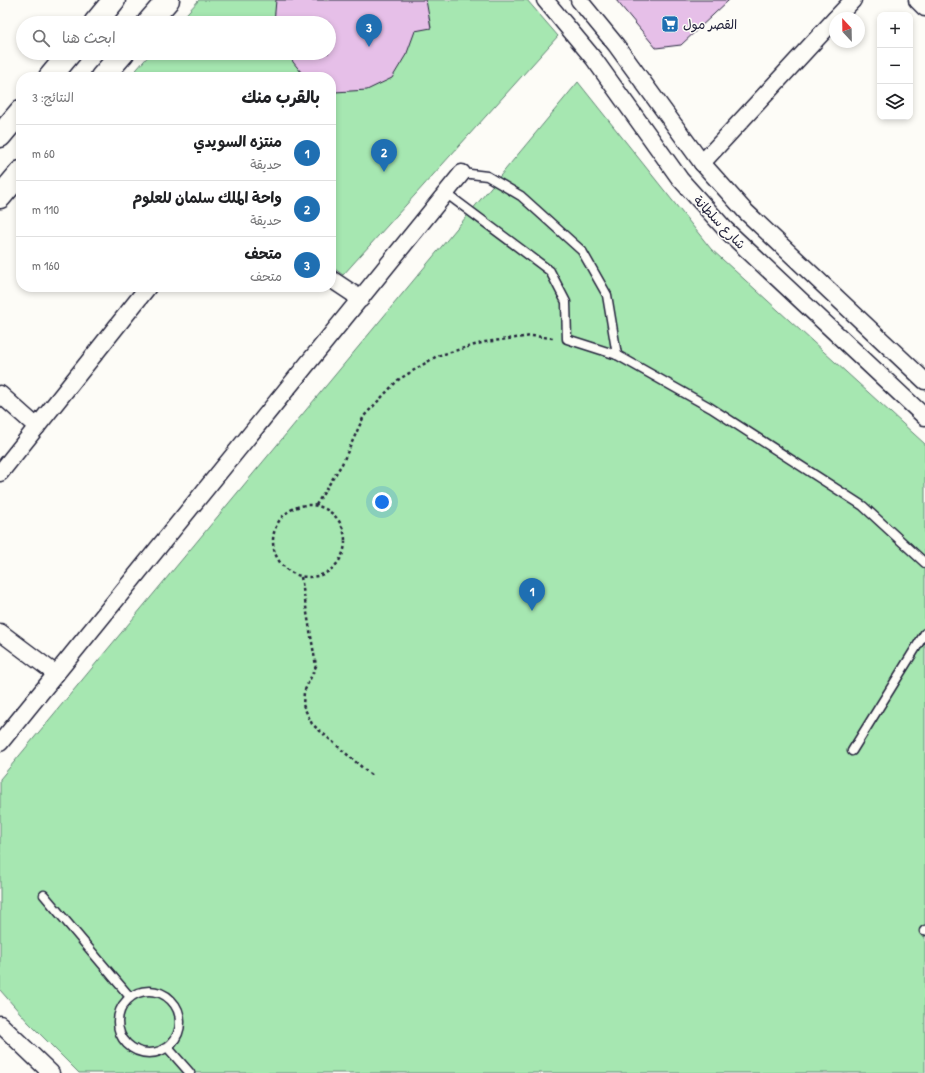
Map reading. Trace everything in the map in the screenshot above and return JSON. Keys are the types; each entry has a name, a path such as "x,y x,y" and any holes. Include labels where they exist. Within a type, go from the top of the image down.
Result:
{"main road":[{"path":"101,16 114,0"},
{"path":"154,16 168,0"},
{"path":"54,72 64,60"},
{"path":"106,72 117,60"},
{"path":"0,136 16,117"},
{"path":"0,197 16,178"}],"street":[{"name":"شارع سلطانة","path":"545,0 594,60 680,179 726,230 925,417"},
{"name":"شارع سلطانة","path":"579,0 616,45 702,163 745,211 925,380"},
{"path":"842,12 853,0"},
{"path":"917,0 925,8"},
{"path":"702,163 829,27"},
{"path":"0,743 447,194 462,173"},
{"path":"336,282 361,299"},
{"path":"0,473 144,292"},
{"path":"0,394 37,427"},
{"path":"0,632 56,674"},
{"path":"0,1024 51,1073"}],"lane":[{"path":"462,173 487,176 521,196 582,250 607,294 617,355"},
{"path":"447,194 550,271 566,302 567,339 617,355 711,408 863,506 925,563"},
{"path":"852,750 925,633"},
{"path":"44,895 130,997"},
{"path":"151,991 162,994 171,1000 178,1008 180,1030 175,1040 168,1048 149,1054 130,1048 123,1041 117,1022 123,1004 130,997 140,992 151,991"},
{"path":"168,1048 190,1073"}],"path":[{"path":"316,505 342,464 364,416 398,380 437,356 485,342 531,336 567,339"},
{"path":"305,504 316,505 328,510 338,518 344,530 346,542 343,555 336,565 326,573 314,577 301,577 290,573 275,556 272,545 273,533 277,523 284,514 294,507 305,504"},
{"path":"301,577 316,666 304,692 304,705 312,724 372,776"}],"green space":[{"path":"199,0 527,0 558,36 343,275 336,270 336,72 134,72 145,60 336,60 336,16 184,16"},
{"path":"578,82 711,249 925,444 925,1073 79,1073 28,1022 0,990 0,779"}],"building":[{"path":"276,0 426,0 431,28 415,31 407,53 392,78 367,90 336,92 336,72 301,72 292,60 336,60 336,16 275,16"},
{"name":"القصر مول","path":"616,0 729,0 681,45 656,48"}],"place":[{"name":"القصر مول","path":"670,24"},
{"name":"متحف","path":"369,47"},
{"name":"واحة الملك سلمان للعلوم","path":"384,172"},
{"name":"منتزه السويدي","path":"532,611"}]}
